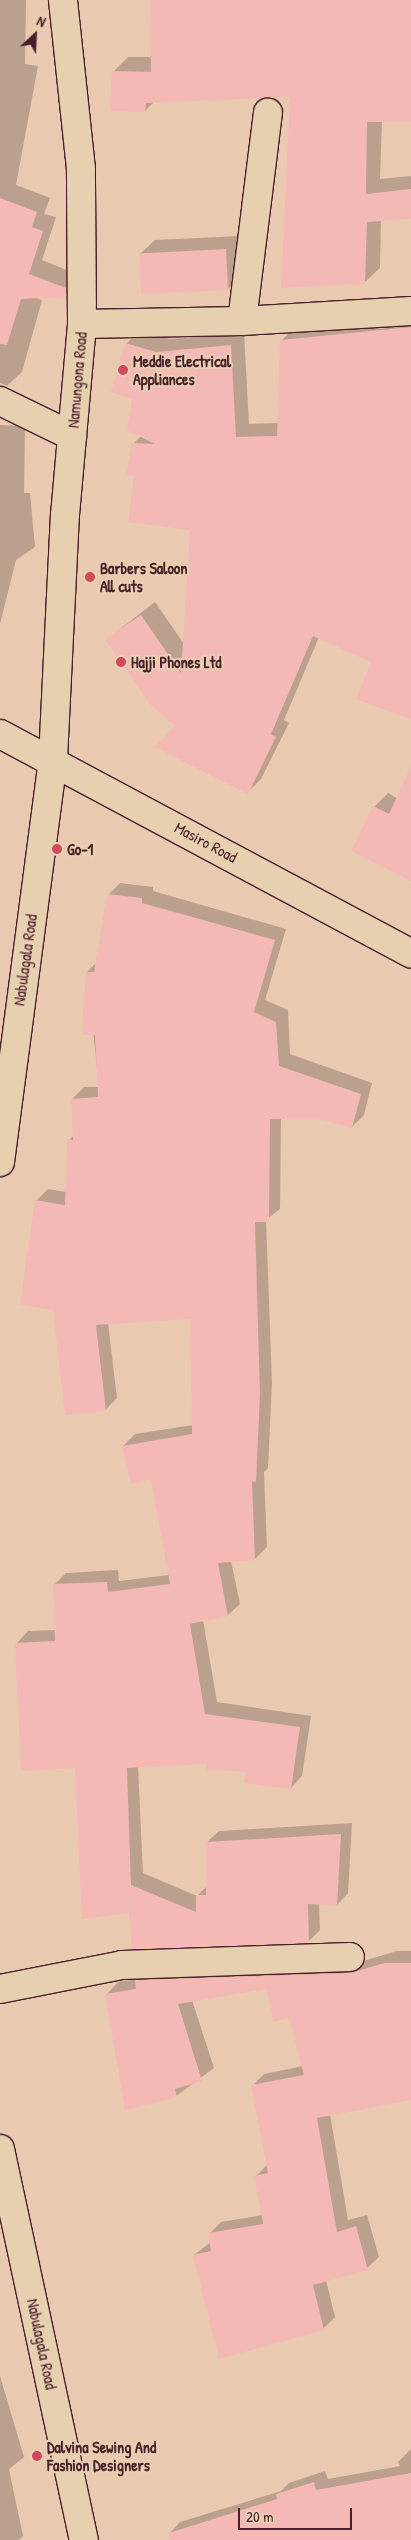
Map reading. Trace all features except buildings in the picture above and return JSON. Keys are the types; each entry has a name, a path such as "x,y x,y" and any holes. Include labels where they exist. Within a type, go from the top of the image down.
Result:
{"street":[{"name":"Namungona Road","path":"53,760 72,436 82,324 81,169 63,0"},
{"path":"242,321 268,113"},
{"path":"82,324 242,321 411,310"},
{"path":"0,401 72,436"},
{"name":"Masiro Road","path":"0,734 53,760 411,953"},
{"name":"Nabulagala Road","path":"0,1162 4,1087 53,760"},
{"path":"0,1989 122,1965 350,1957"},
{"name":"Nabulagala Road","path":"0,2149 84,2540"}],"place":[{"name":"Meddie Electrical Appliances","path":"123,370"},
{"name":"Barbers Saloon All cuts","path":"90,577"},
{"name":"Hajji Phones Ltd","path":"121,662"},
{"name":"Go-1","path":"57,849"},
{"name":"Dalvina Sewing And Fashion Designers","path":"37,2456"}]}
